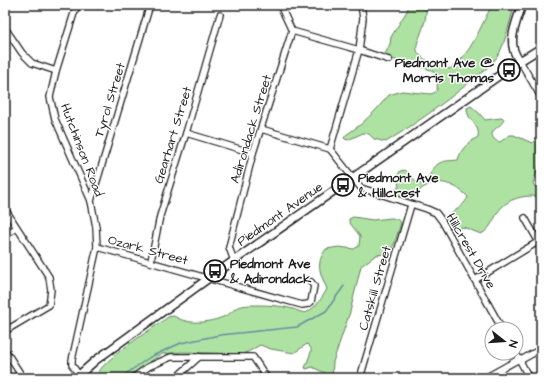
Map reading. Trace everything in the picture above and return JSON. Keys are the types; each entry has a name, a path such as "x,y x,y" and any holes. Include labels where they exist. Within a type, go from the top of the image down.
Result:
{"main road":[{"path":"520,61 515,55 512,42 522,5"},
{"name":"Piedmont Avenue","path":"79,377 96,360 209,278 520,61 541,48"}],"street":[{"name":"Hutchinson Road","path":"79,5 75,10 56,71 50,97 55,119 91,201 96,227 97,247 72,360 72,365 79,377"},
{"name":"Tyrol Street","path":"91,201 150,5"},
{"path":"280,5 292,31 389,60"},
{"path":"261,129 330,149 359,50 363,18 361,5"},
{"name":"Gearhart Street","path":"151,261 160,216 220,15"},
{"path":"5,28 22,53 32,63 56,71"},
{"name":"Adirondack Street","path":"234,261 229,247 253,153 292,31"},
{"path":"520,61 541,97"},
{"path":"186,133 253,153"},
{"name":"Hillcrest Drive","path":"330,149 361,188 436,213 498,321"},
{"name":"Catskill Street","path":"360,378 411,204"},
{"path":"5,209 49,277 51,290 49,305 5,331"},
{"path":"475,280 540,242 525,218"},
{"path":"5,235 16,228"},
{"name":"Ozark Street","path":"97,247 151,261 302,305 311,302 314,286 311,282"},
{"path":"524,358 541,349"},
{"path":"5,350 23,378"},
{"path":"133,378 148,368 171,357 254,357 267,378"},
{"path":"179,378 179,375 200,357"},
{"path":"485,378 515,361"},
{"path":"520,361 529,378"}],"green space":[{"path":"409,5 427,5 425,22 418,42 417,51 424,59 450,69 464,56 492,5 509,5 513,11 504,42 497,57 484,70 446,101 386,142 374,139 369,134 363,133 348,140 345,139 344,138 346,135 360,125 389,95 402,91 430,94 437,90 438,75 431,70 388,58 385,54 390,44 391,37"},
{"path":"471,106 485,120 504,119 492,133 493,138 497,141 500,142 510,135 514,135 532,143 541,137 541,169 539,166 533,183 535,187 541,188 541,197 529,196 517,198 506,203 498,212 489,227 481,234 463,227 451,230 449,228 448,218 462,206 468,197 455,187 444,183 433,183 423,188 410,198 390,195 390,193 399,187 397,177 400,171 405,170 421,184 438,164 445,161 458,160 465,146 478,137 476,126 467,112 467,108"},
{"path":"353,217 373,220 391,218 397,219 401,223 391,250 385,254 376,255 361,266 350,312 333,362 332,378 326,378 325,373 312,367 307,369 305,368 311,352 311,348 307,344 294,353 271,349 260,345 241,354 182,352 162,354 126,378 95,378 107,362 128,345 168,317 174,316 194,322 216,320 229,314 237,307 249,305 277,306 307,312 313,308 327,289 320,269 321,259 326,249 339,247 354,249 359,246 360,236 349,222 349,219"}],"waterway":[{"path":"120,378 150,357 181,343 220,335 297,327 326,311 344,286"}],"place":[{"name":"Piedmont Ave @ Morris Thomas","path":"509,70"},
{"name":"Piedmont Ave & Hillcrest","path":"343,185"},
{"name":"Piedmont Ave & Adirondack","path":"215,271"}]}
